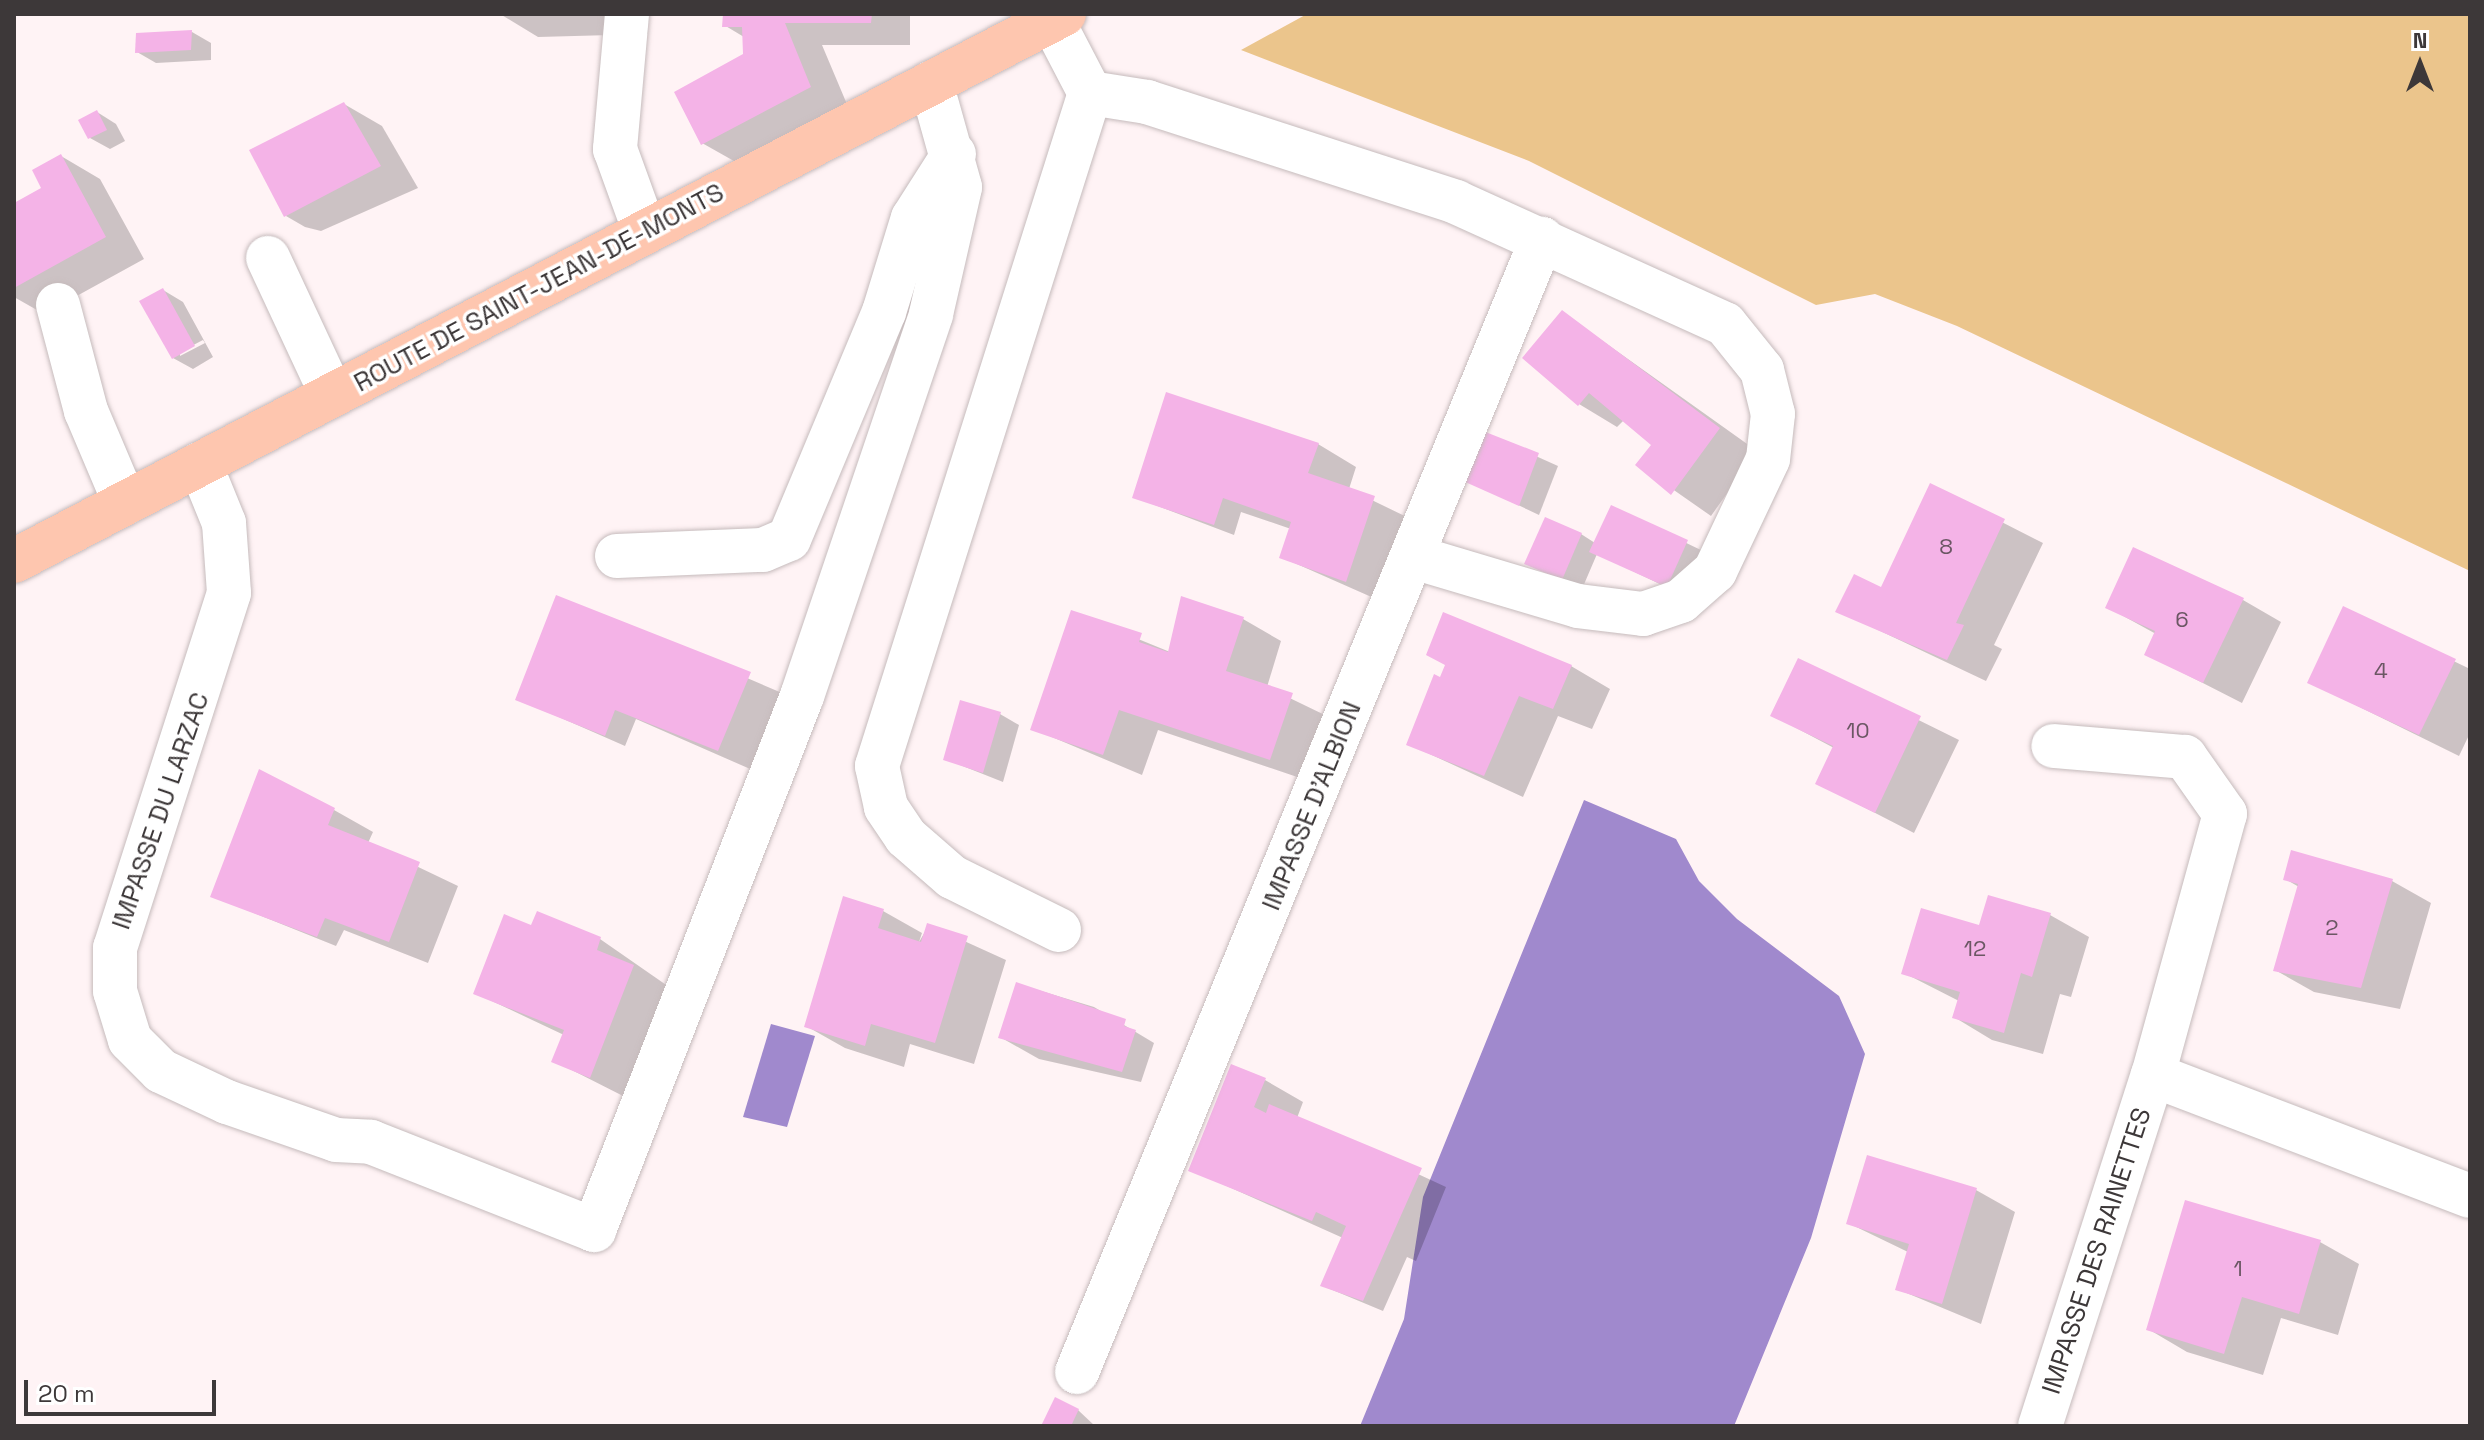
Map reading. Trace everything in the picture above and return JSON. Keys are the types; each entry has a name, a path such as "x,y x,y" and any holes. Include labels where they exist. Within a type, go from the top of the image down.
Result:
{"main road":[{"name":"ROUTE DE SAINT-JEAN-DE-MONTS","path":"14,561 1058,17"}],"street":[{"path":"627,14 615,149 645,232"},
{"path":"1058,17 1090,93 877,766 886,807 906,837 952,877 1059,930"},
{"path":"617,556 763,550 789,539 878,326 913,218 954,154 931,83"},
{"path":"1090,93 1147,102 1456,202 1725,324 1762,370 1773,414 1768,459 1715,571 1681,601 1643,614 1578,606 1414,557"},
{"name":"IMPASSE DU LARZAC","path":"200,464 224,523 229,593 115,948 115,991 130,1040 161,1071 227,1102 336,1140 371,1142 594,1230 802,696 931,314 958,215 954,154"},
{"name":"IMPASSE D'ALBION","path":"1077,1372 1542,239"},
{"path":"268,258 332,395"},
{"path":"58,305 86,411 125,503"},
{"name":"IMPASSE DES RAINETTES","path":"2040,1426 2153,1075 2225,814 2185,757 2053,746"},
{"name":"IMPASSE DES RAINETTES","path":"2153,1075 2470,1196"}],"shaded area":[{"path":"1307,14 2470,14 2470,571 1957,326 1875,294 1816,305 1529,161 1241,50"},
{"path":"1584,800 1676,839 1699,881 1737,919 1839,996 1865,1054 1811,1238 1734,1426 1360,1426 1404,1319 1423,1197"},
{"path":"771,1024 815,1036 787,1127 743,1117"}],"building":[{"path":"723,14 872,14 871,23 785,23 811,87 701,145 674,92 743,54 742,27 722,27"},
{"path":"192,30 191,50 135,53 136,33"},
{"path":"344,102 381,166 284,217 249,150"},
{"path":"97,110 107,130 88,139 78,120"},
{"path":"61,154 106,237 14,288 14,203 41,188 32,170"},
{"path":"163,288 195,346 172,359 139,301"},
{"path":"1562,310 1720,428 1671,495 1635,465 1651,445 1589,393 1578,406 1522,358"},
{"path":"1166,392 1319,443 1308,473 1375,496 1346,582 1279,558 1291,522 1223,498 1214,525 1132,498"},
{"path":"1483,431 1539,453 1519,506 1463,481"},
{"path":"1930,483 2005,519 1956,623 1964,625 1947,660 1835,612 1854,574 1881,587"},
{"path":"1611,505 1688,540 1667,587 1589,552"},
{"path":"1545,517 1582,533 1562,580 1524,564"},
{"path":"2133,547 2244,598 2203,683 2144,655 2155,631 2105,608"},
{"path":"556,595 751,672 718,751 615,710 605,736 515,700"},
{"path":"1181,596 1244,617 1226,671 1293,693 1270,760 1119,710 1103,755 1030,730 1071,610 1142,633 1139,642 1168,652"},
{"path":"2343,606 2456,659 2419,735 2307,683"},
{"path":"1443,612 1572,665 1553,709 1519,696 1484,776 1406,745 1434,674 1440,677 1445,665 1426,655"},
{"path":"1798,658 1921,716 1875,813 1815,784 1833,746 1770,716"},
{"path":"960,700 1001,712 983,773 943,760"},
{"path":"259,769 335,808 328,825 420,862 389,942 325,918 317,937 210,897"},
{"path":"2291,850 2393,879 2361,988 2273,971 2298,884 2283,880"},
{"path":"1988,895 2051,913 2032,977 2021,973 2004,1033 1952,1018 1960,992 1901,974 1921,908 1979,925"},
{"path":"843,896 884,909 878,928 921,942 927,923 968,936 935,1043 871,1024 865,1046 804,1027"},
{"path":"537,911 601,937 597,950 634,965 590,1078 551,1062 564,1030 473,994 504,914 531,925"},
{"path":"1016,982 1126,1019 1124,1026 1136,1030 1122,1072 998,1038"},
{"path":"1231,1064 1266,1078 1254,1107 1266,1113 1269,1104 1422,1168 1363,1301 1320,1286 1346,1226 1316,1212 1312,1221 1188,1171"},
{"path":"1867,1155 1977,1188 1942,1304 1895,1290 1909,1244 1846,1224"},
{"path":"2185,1200 2321,1240 2299,1314 2242,1297 2224,1354 2146,1330"},
{"path":"1055,1397 1079,1409 1071,1426 1041,1426"}]}
